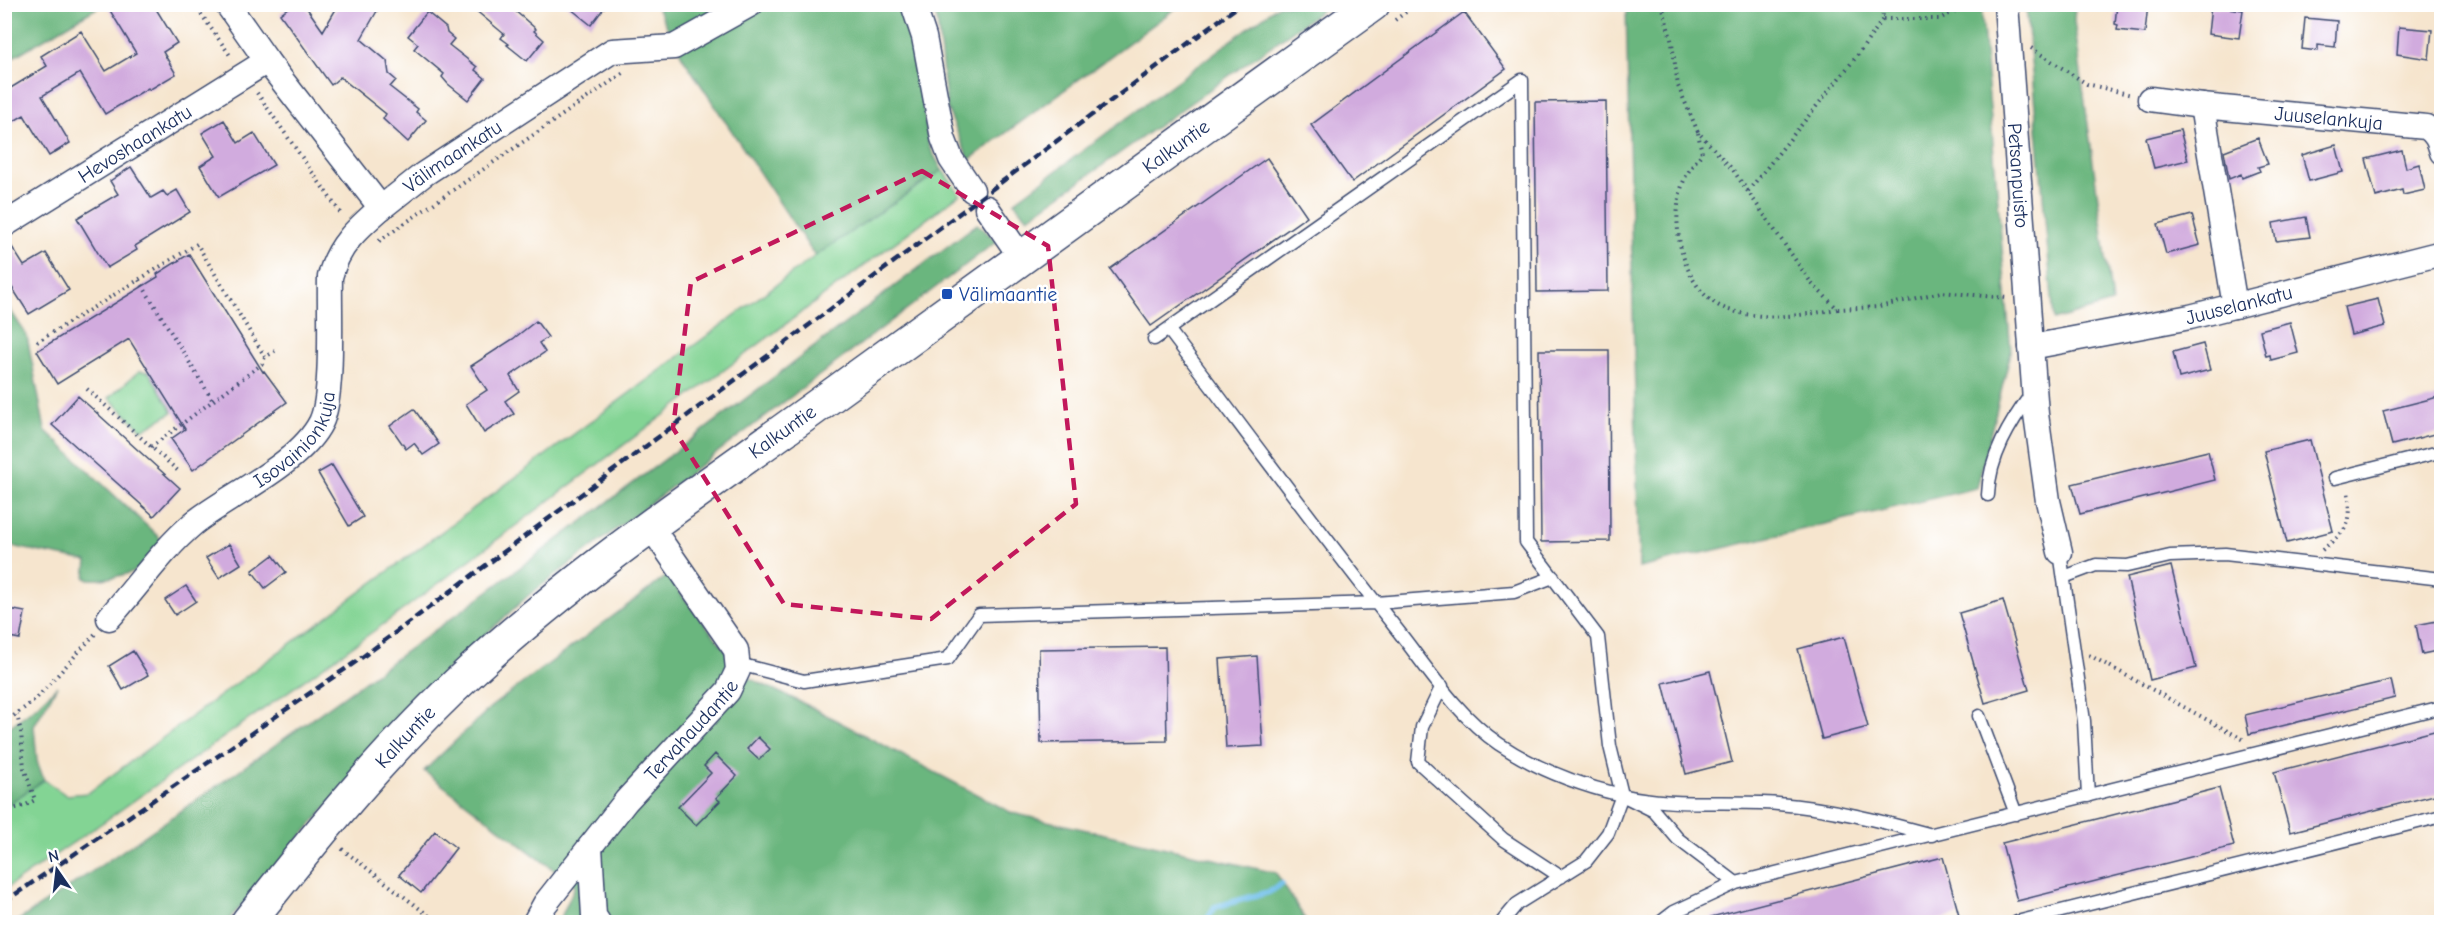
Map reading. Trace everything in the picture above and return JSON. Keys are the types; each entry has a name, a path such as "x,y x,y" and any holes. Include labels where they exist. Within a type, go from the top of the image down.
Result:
{"street":[{"path":"226,4 267,61 381,208"},
{"name":"Välimaankatu","path":"381,208 424,174 612,51 674,47 752,4"},
{"path":"912,4 924,37 943,138 951,159 972,189"},
{"name":"Petsanpuisto","path":"2006,4 2034,390 2048,501 2060,552"},
{"name":"Kalkuntie","path":"248,922 385,759 443,698 513,634 564,592 1021,257 1381,15"},
{"name":"Hevoshaankatu","path":"4,225 267,61"},
{"name":"Juuselankuja","path":"2150,99 2426,127 2433,131 2442,152"},
{"path":"2202,106 2235,306"},
{"name":"Isovainionkuja","path":"110,618 188,530 291,456 309,440 322,420 328,397 330,277 340,248 381,208"},
{"path":"987,208 1021,257"},
{"name":"Juuselankatu","path":"2031,347 2235,306 2442,253"},
{"name":"Tervahaudantie","path":"535,922 545,904 626,801 728,691 737,675 739,664 732,643 696,595 651,527"},
{"path":"590,847 594,916 598,922"}],"lane":[{"path":"1154,339 1522,80 1526,542 1598,637 1610,746 1622,795 1608,833 1586,861 1517,904 1503,922"},
{"path":"1168,329 1376,603 1467,718 1498,743 1523,759 1574,780 1622,795 1654,811 1678,839 1736,883"},
{"path":"1988,495 1990,475 1998,451 2015,415 2034,390"},
{"path":"2340,477 2441,455"},
{"path":"2060,552 2086,736 2088,796"},
{"path":"2064,577 2096,565 2127,566 2170,556 2225,554 2442,579"},
{"path":"739,664 804,681 948,658 979,615 1376,603 1514,592 1553,577"},
{"path":"1442,686 1422,727 1418,762 1503,839 1561,877"},
{"path":"1661,922 1674,912 1736,883 2442,707"},
{"path":"1979,716 2016,814"},
{"path":"1622,795 1690,804 1778,804 1828,810 1862,816 1932,835"},
{"path":"2017,922 2442,816"}],"path":[{"path":"194,4 364,245 381,241 626,72"},
{"path":"1381,15 1417,4"},
{"path":"1662,4 1672,43 1678,86 1698,132 1702,153 1686,176 1678,207 1687,271 1702,294 1726,310 1761,316 1799,316 1838,309 1879,307 1941,292 2028,300"},
{"path":"1748,191 1857,56 1883,19 1882,4"},
{"path":"1883,19 1939,19 1970,4"},
{"path":"2008,32 2078,80 2150,99"},
{"path":"1698,132 1733,170 1812,284 1838,309"},
{"path":"37,342 197,244 265,357"},
{"path":"139,280 213,401"},
{"path":"151,447 262,364 265,357 275,351"},
{"path":"87,389 178,471"},
{"path":"2305,563 2345,531 2351,515 2340,477"},
{"path":"4,723 35,700 110,618"},
{"path":"2074,647 2265,752"},
{"path":"4,811 24,806 35,800 24,768 17,715"},
{"path":"335,858 350,840"},
{"path":"342,849 437,922"}],"highlighted area":[{"path":"922,171 1048,246 1076,504 931,619 784,604 673,428 691,282"}],"green space":[{"path":"5,4 102,4 102,5 5,62"},
{"path":"656,5 899,5 912,30 929,146 942,170 815,256 683,58"},
{"path":"929,5 1180,5 969,160 947,108 937,20"},
{"path":"1279,5 1329,5 1028,218 1014,202"},
{"path":"1626,5 1981,5 2011,352 1977,488 1639,568"},
{"path":"2026,5 2075,5 2074,21 2112,303 2054,320"},
{"path":"942,170 960,194 388,621 5,889 5,806 44,780 66,795 88,793 815,256"},
{"path":"977,224 997,241 529,595 442,674 227,922 16,922 261,755 382,669"},
{"path":"4,300 27,336 45,430 163,541 148,562 137,570 114,577 90,579 85,578 87,561 5,545"},
{"path":"139,371 149,372 173,412 142,430 109,398"},
{"path":"667,576 728,653 732,670 811,707 1012,813 1276,873 1307,922 559,922 575,886 424,771 492,706"},
{"path":"57,686 34,726 37,761 44,780 5,806 5,730 37,706"}],"building":[{"path":"106,4 153,4 177,43 163,52 176,74 105,114 80,73 42,96 70,143 49,156 24,115 4,127 4,92 47,66 41,56 81,31 106,71 136,53"},
{"path":"293,4 304,4 323,31 339,4 381,4 361,39 387,61 389,74 396,80 390,87 418,109 416,112 426,120 408,142 383,119 386,114 340,77 331,85 280,14"},
{"path":"468,4 507,4 536,29 534,31 544,40 527,61 501,38 504,34"},
{"path":"565,4 607,4 591,25"},
{"path":"2117,4 2148,4 2145,33 2117,30 2118,25 2115,24"},
{"path":"2211,6 2243,10 2239,38 2208,34"},
{"path":"427,12 446,28 447,33 454,39 449,45 477,67 475,70 485,78 468,100 448,84 442,77 444,74 414,49 418,44 408,36"},
{"path":"1464,12 1506,69 1352,182 1311,125"},
{"path":"2305,18 2337,21 2335,47 2318,45 2318,51 2302,49"},
{"path":"2399,27 2432,30 2429,59 2397,54"},
{"path":"1606,101 1608,291 1537,292 1535,102"},
{"path":"224,120 238,143 254,133 274,165 219,197 200,166 216,156 202,133"},
{"path":"2180,130 2188,160 2154,168 2146,138"},
{"path":"2258,138 2268,164 2258,167 2260,171 2242,178 2241,174 2229,179 2224,151"},
{"path":"2336,145 2343,172 2309,181 2302,155"},
{"path":"2402,150 2406,168 2419,164 2425,190 2403,195 2402,190 2376,197 2366,159"},
{"path":"1267,158 1307,216 1151,326 1110,269"},
{"path":"131,167 151,198 163,191 167,196 177,190 190,212 135,246 137,250 107,268 77,218 118,194 110,181"},
{"path":"2192,215 2200,245 2166,254 2158,224"},
{"path":"2306,217 2310,237 2276,241 2273,223"},
{"path":"4,239 7,239 24,266 46,253 69,290 29,314 4,275"},
{"path":"189,254 263,372 287,402 193,470 171,439 185,429 129,339 57,384 37,351 158,277 157,274"},
{"path":"2378,299 2385,326 2351,335 2344,307"},
{"path":"536,321 548,337 539,343 545,352 510,376 519,391 505,401 514,414 484,433 466,404 487,390 471,366"},
{"path":"2290,322 2298,353 2271,360 2270,355 2266,356 2260,330"},
{"path":"2203,344 2210,370 2179,378 2173,352"},
{"path":"1539,350 1609,350 1610,541 1541,542"},
{"path":"78,396 180,488 154,516 52,425"},
{"path":"2442,396 2442,432 2392,445 2383,411"},
{"path":"414,409 439,444 423,455 414,443 406,449 390,426"},
{"path":"2310,440 2333,531 2287,543 2264,451"},
{"path":"2208,451 2215,480 2080,514 2072,484"},
{"path":"332,465 363,517 349,526 318,473"},
{"path":"229,544 241,564 219,578 206,558"},
{"path":"273,555 286,572 265,588 252,571"},
{"path":"2171,566 2196,668 2150,680 2127,577"},
{"path":"186,586 196,601 175,615 165,600"},
{"path":"2003,600 2029,690 1985,703 1959,613"},
{"path":"4,608 25,612 20,639 4,636"},
{"path":"2442,620 2442,650 2422,654 2416,625"},
{"path":"1844,637 1868,727 1822,739 1798,649"},
{"path":"1165,647 1167,741 1041,743 1039,649"},
{"path":"133,651 148,675 123,690 109,666"},
{"path":"1257,656 1263,746 1226,748 1220,659"},
{"path":"1710,671 1732,762 1686,774 1663,683"},
{"path":"2391,680 2395,698 2249,734 2245,715"},
{"path":"2442,729 2442,793 2290,832 2274,772"},
{"path":"758,737 770,749 759,760 747,749"},
{"path":"715,754 737,776 716,798 720,801 696,825 678,807 711,773 704,766"},
{"path":"2219,788 2234,846 2017,901 2002,843"},
{"path":"435,831 456,848 421,893 399,875"},
{"path":"1943,857 1959,915 1929,922 1711,922 1711,917"}],"waterway":[{"path":"1205,922 1215,907 1269,892 1282,884"}],"railway":[{"path":"4,902 357,661 1241,4"}],"place":[{"name":"Välimaantie","path":"947,294"}]}
